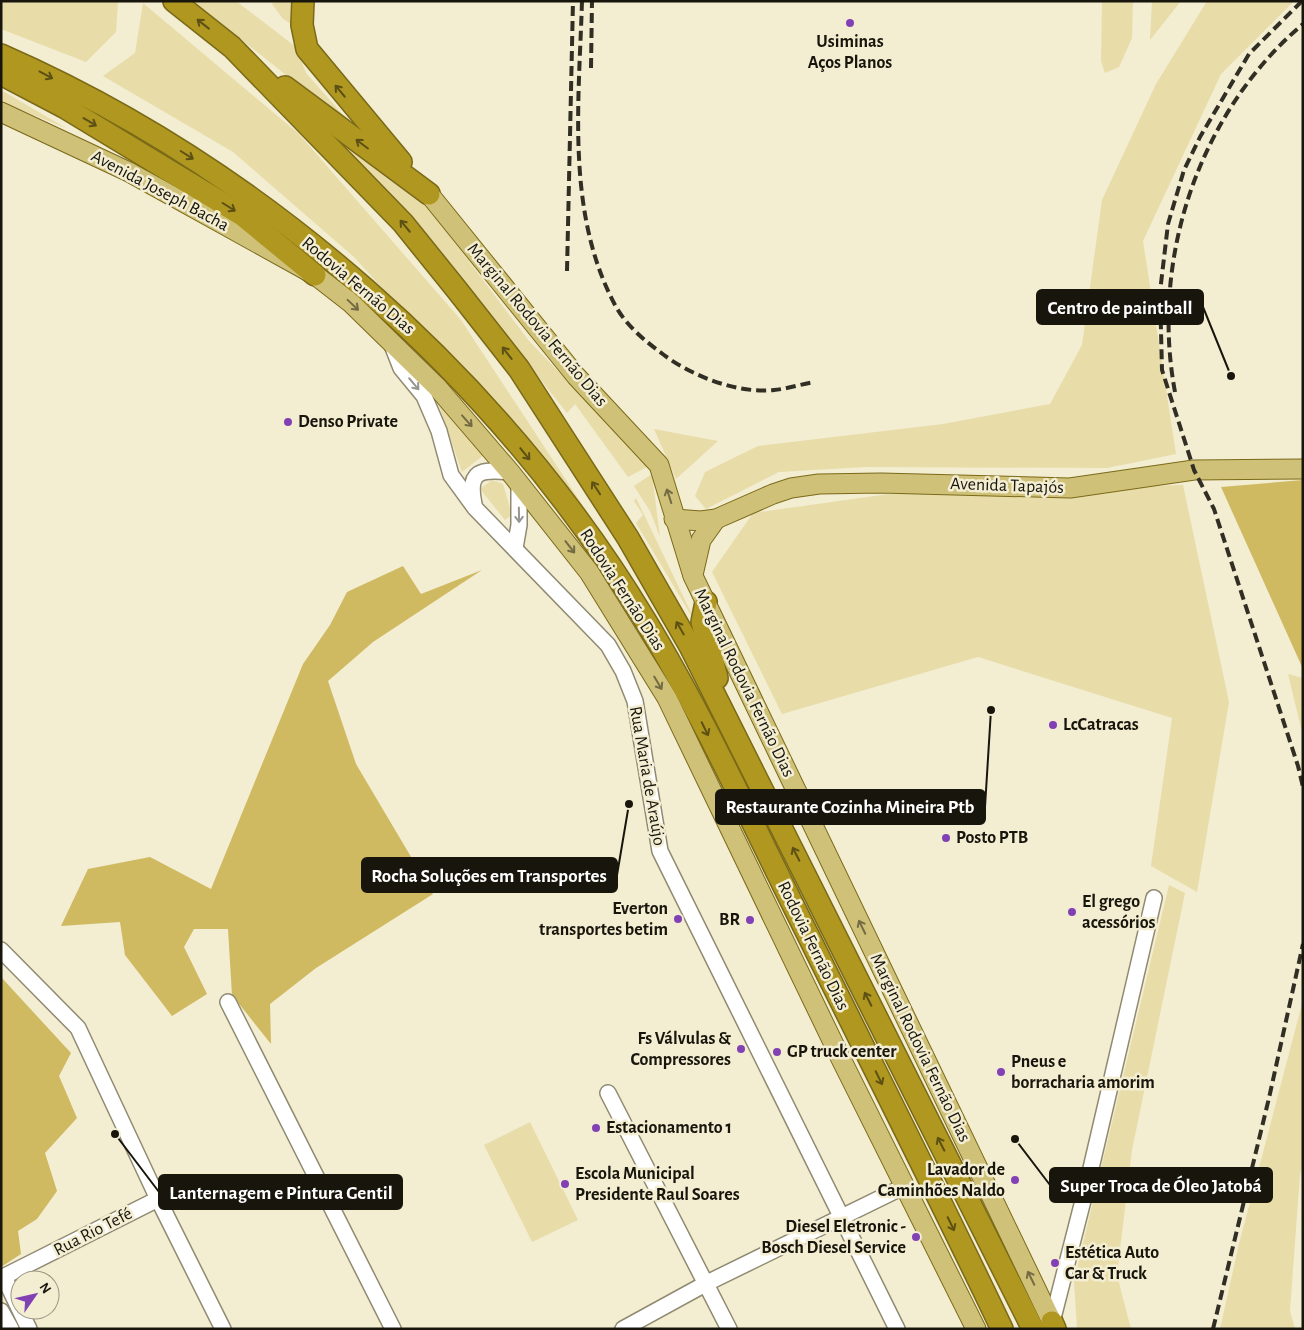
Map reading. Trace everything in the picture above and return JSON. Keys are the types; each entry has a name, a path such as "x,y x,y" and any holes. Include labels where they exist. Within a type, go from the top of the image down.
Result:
{"highway":[{"name":"Rodovia Fernão Dias","path":"174,1 232,47 403,223 519,369 628,538 690,646 1047,1327"},
{"path":"303,1 302,25 307,49 336,86 429,194"},
{"path":"232,47 429,194"},
{"name":"Rodovia Fernão Dias","path":"1,55 39,71 135,123 206,167 338,265 396,315 446,365 501,425 552,487 606,560 684,685 1002,1329"},
{"path":"1,74 64,106 242,215 315,275"},
{"path":"706,602 702,622 727,717"}],"main road":[{"name":"Avenida Joseph Bacha","path":"1,112 130,172 315,275"},
{"name":"Marginal Rodovia Fernão Dias","path":"429,194 576,376 659,465 693,576 1047,1327"},
{"path":"315,275 351,303 437,387 514,477 589,572 667,698 842,1061 976,1329"},
{"name":"Avenida Tapajós","path":"674,519 701,522 716,519 773,494 792,488 819,484 881,483 1070,488 1194,470 1303,469"},
{"path":"693,576 701,540 716,519"}],"street":[{"name":"Rua Maria de Araújo","path":"391,341 401,368 424,396 439,431 451,475 475,508 608,645 623,670 635,701 660,851 897,1329"},
{"path":"475,508 470,486 475,476 489,470 514,477 519,525 515,548"},
{"path":"1047,1327 1154,898"},
{"path":"1,950 78,1028 158,1199 223,1329"},
{"path":"228,1002 394,1329"},
{"path":"608,1093 729,1329"},
{"path":"623,1329 707,1283 905,1186"},
{"name":"Rua Rio Tefé","path":"2,1278 158,1199"},
{"path":"2,1278 29,1329"},
{"path":"1,1311 11,1329"}],"shaded area":[{"path":"1,1 118,1 116,32 86,62 1,29"},
{"path":"193,1 236,1 296,47 306,73 360,134"},
{"path":"274,1 291,1 291,24 283,19 272,4"},
{"path":"1102,1 1133,1 1132,38 1119,67 1105,73 1101,61"},
{"path":"1152,1 1181,1 1150,40"},
{"path":"1207,1 1294,1 1221,74 1143,241 1176,454 1107,468 866,467 779,472 706,509 695,496 705,472 758,446 943,424 1050,404 1082,345 1102,200 1156,84"},
{"path":"143,3 299,134 461,320 591,518 354,257 233,152 103,76 135,53"},
{"path":"1,90 66,128 1,102"},
{"path":"317,117 415,190 529,341 649,466 628,477 575,404 567,413 445,262"},
{"path":"437,400 485,454 462,472"},
{"path":"654,429 718,441 676,479"},
{"path":"652,474 660,537 650,511 634,486"},
{"path":"492,480 503,484 512,515 505,520 480,489"},
{"path":"1303,480 1303,669 1221,487"},
{"path":"1183,485 1229,702 1197,892 1151,866 1172,718 978,657 782,714 712,572 753,513 889,494"},
{"path":"636,498 697,625 636,523 643,515 634,501"},
{"path":"403,566 421,594 482,570 373,642 328,681 356,764 433,894 316,968 270,1004 271,1044 232,995 228,929 194,929 184,947 207,994 172,1016 125,955 120,922 61,926 88,869 150,857 211,889 303,664 330,625 347,592"},
{"path":"1288,674 1303,678 1303,736"},
{"path":"1169,885 1185,893 1132,1150 1117,1275 1131,1329 1077,1329 1074,1281"},
{"path":"1,977 71,1053 59,1076 77,1118 45,1153 57,1191 37,1219 18,1231 21,1254 1,1267"},
{"path":"1303,1000 1303,1165 1300,1174 1290,1311 1295,1329 1220,1329 1239,1244"},
{"path":"530,1122 578,1220 532,1242 484,1145"}],"railway":[{"path":"567,271 573,1"},
{"path":"582,1 578,117 582,194 588,231 599,268 614,303 636,332 664,355 688,370 716,382 760,391 815,382"},
{"path":"591,68 592,1"},
{"path":"1302,1 1249,54 1200,137 1184,170 1168,224 1160,292 1162,370 1194,470 1214,509 1298,766 1303,787"},
{"path":"1175,392 1169,342 1170,291 1177,240 1191,191 1210,144 1236,100 1267,60 1303,24"},
{"path":"1213,1329 1269,1098 1303,944"}],"place":[{"name":"Usiminas Aços Planos","path":"850,23"},
{"name":"Centro de paintball","path":"1231,376"},
{"name":"Denso Private","path":"288,422"},
{"name":"Restaurante Cozinha Mineira Ptb","path":"991,710"},
{"name":"LcCatracas","path":"1053,725"},
{"name":"Rocha Soluções em Transportes","path":"629,804"},
{"name":"Posto PTB","path":"946,838"},
{"name":"El grego acessórios","path":"1072,912"},
{"name":"Everton transportes betim","path":"678,919"},
{"name":"BR","path":"750,920"},
{"name":"Fs Válvulas & Compressores","path":"741,1049"},
{"name":"GP truck center","path":"777,1052"},
{"name":"Pneus e borracharia amorim","path":"1001,1072"},
{"name":"Estacionamento 1","path":"596,1128"},
{"name":"Lanternagem e Pintura Gentil","path":"115,1134"},
{"name":"Super Troca de Óleo Jatobá","path":"1015,1139"},
{"name":"Lavador de Caminhões Naldo","path":"1015,1180"},
{"name":"Escola Municipal Presidente Raul Soares","path":"565,1184"},
{"name":"Diesel Eletronic - Bosch Diesel Service","path":"916,1237"},
{"name":"Estética Auto Car & Truck","path":"1055,1263"}]}
